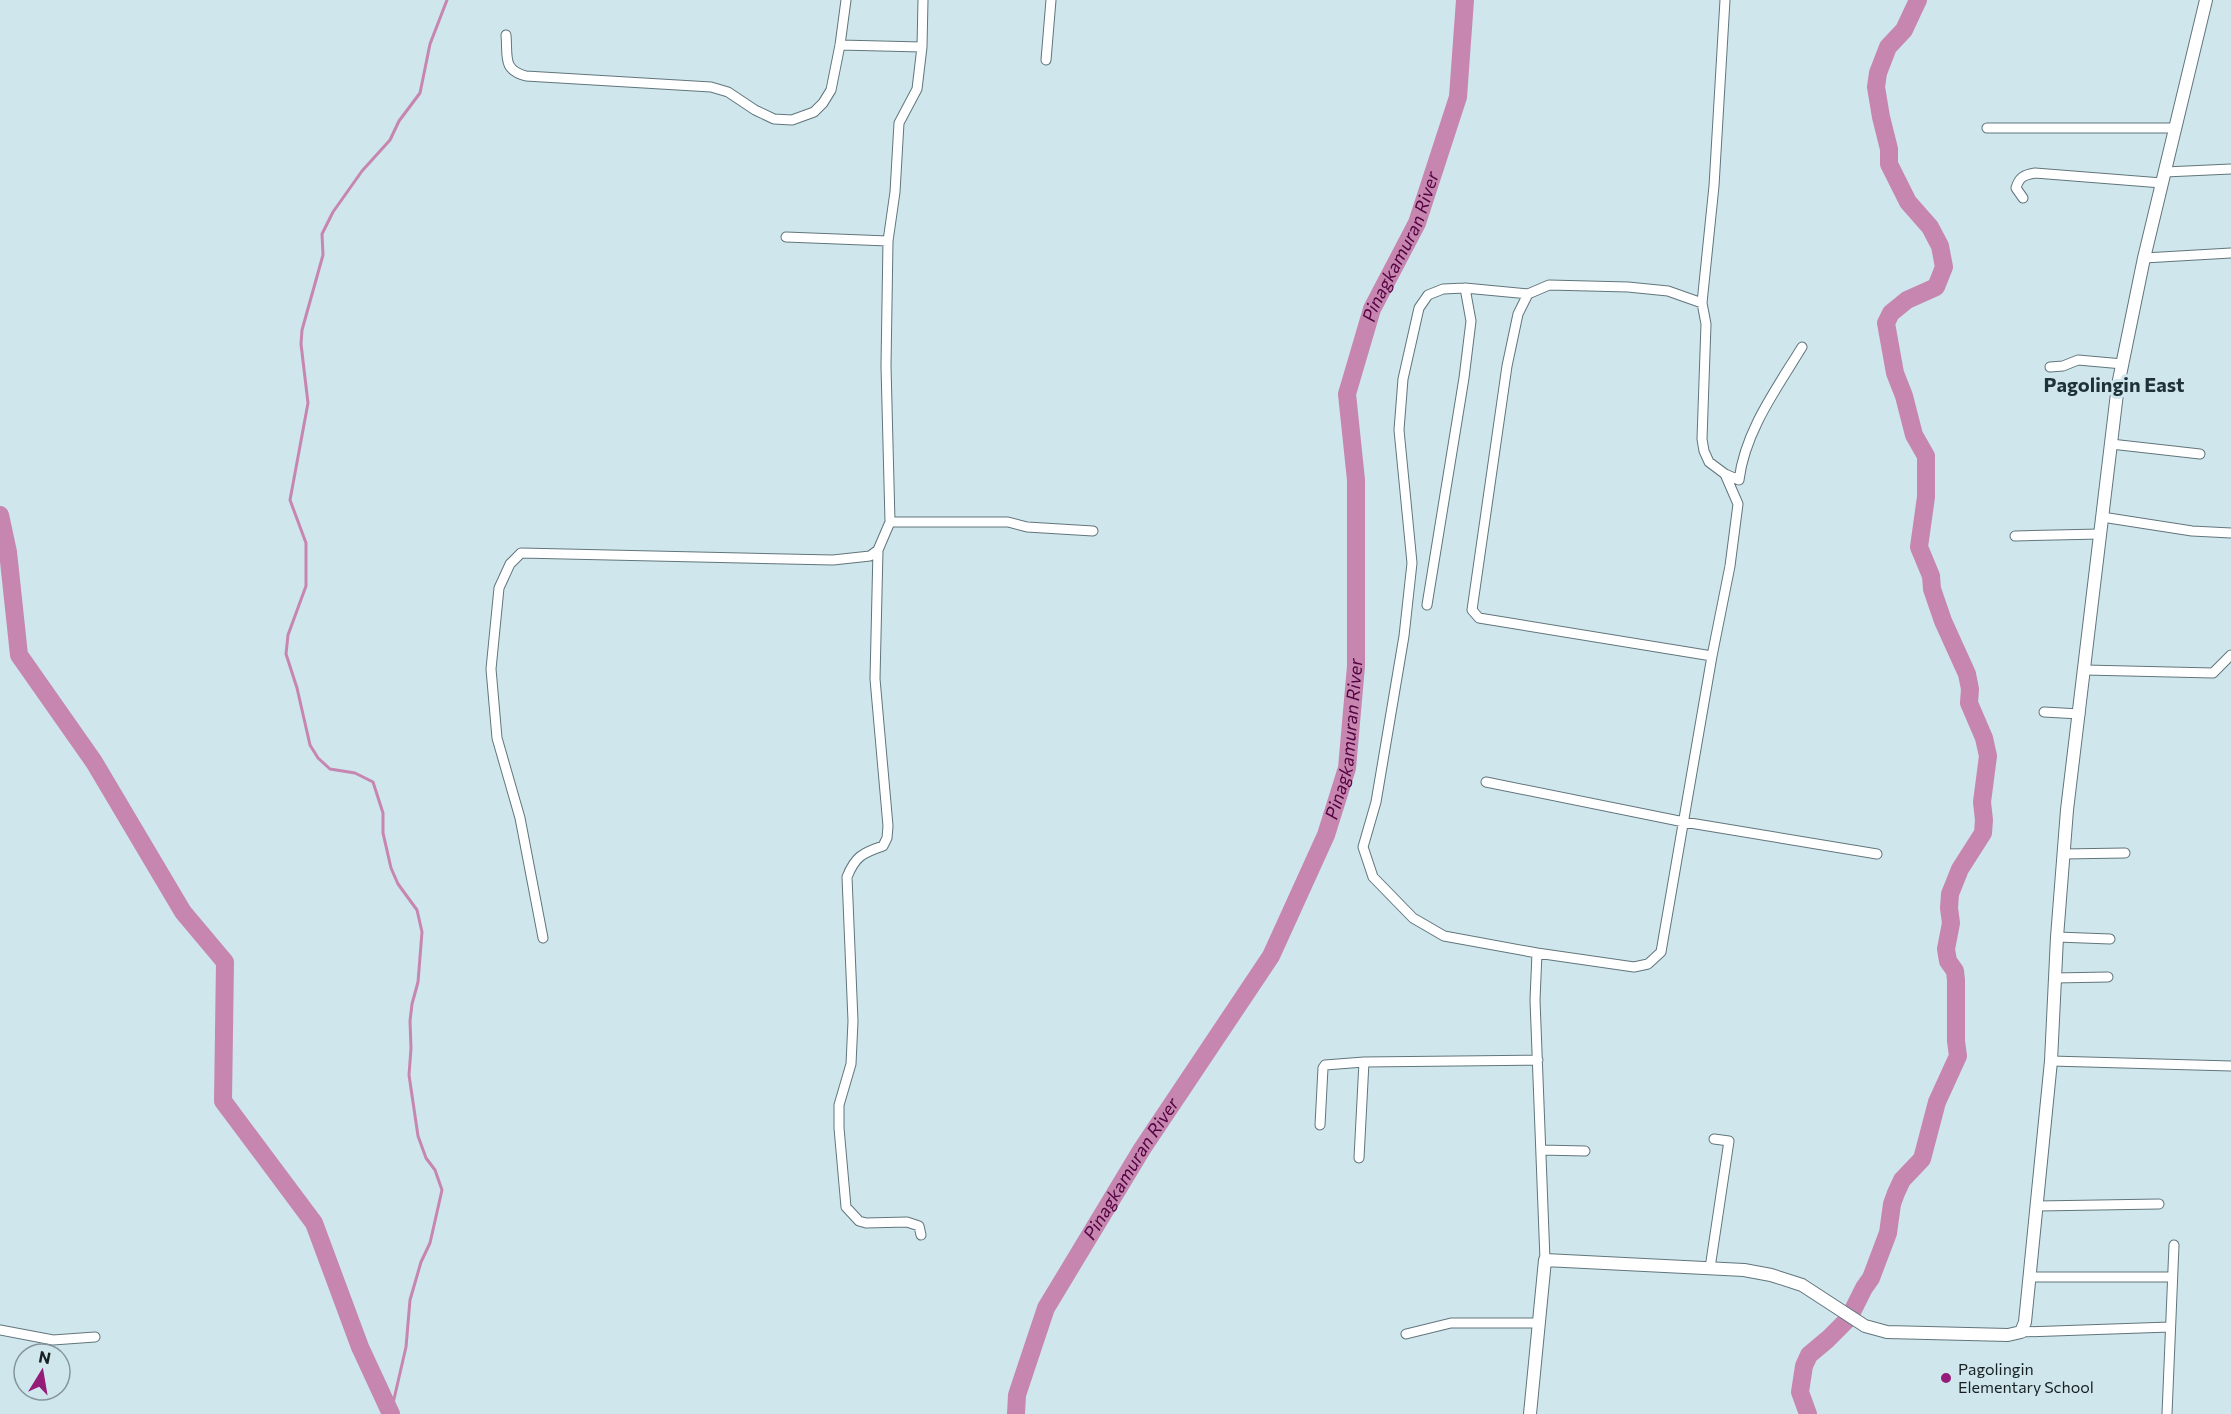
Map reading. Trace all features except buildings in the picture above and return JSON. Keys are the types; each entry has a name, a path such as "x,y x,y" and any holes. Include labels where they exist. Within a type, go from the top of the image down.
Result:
{"street":[{"path":"506,35 508,68 513,73 526,76 711,87 728,92 755,110 774,119 792,120 814,112 831,90 846,0"},
{"path":"921,1235 919,1226 907,1222 866,1223 859,1221 846,1207 839,1105 851,1064 853,1021 847,877 853,863 866,852 883,846 887,838 888,826 875,679 878,550 890,522 886,366 888,241 895,192 899,123 917,89 922,47 923,0"},
{"path":"1046,60 1051,0"},
{"path":"1725,0 1714,186 1702,303 1706,324 1702,439 1709,462 1725,474 1739,480 1745,450 1753,432 1802,347"},
{"path":"2021,1332 2025,1322 2038,1206 2051,1061 2057,937 2067,810 2111,444 2123,364 2144,258 2206,0"},
{"path":"840,45 922,47"},
{"path":"1987,128 2175,128"},
{"path":"2023,198 2016,188 2019,179 2024,175 2035,173 2164,177 2231,169"},
{"path":"786,237 888,241"},
{"path":"2144,258 2231,254"},
{"path":"1702,303 1668,291 1628,287 1549,285 1528,294 1465,288 1443,290 1428,295 1419,308 1403,379 1399,430 1412,563 1404,636 1376,802 1363,847 1373,877 1413,918 1444,936 1537,953 1634,967 1648,964 1661,952 1712,656 1730,566 1738,504 1725,474"},
{"path":"1427,605 1466,366 1471,321 1465,288"},
{"path":"1528,294 1518,314 1507,366 1472,610 1479,618 1712,656"},
{"path":"2050,367 2063,366 2078,360 2123,364"},
{"path":"2111,444 2200,454"},
{"path":"2102,517 2192,531 2231,533"},
{"path":"890,522 1008,522 1027,527 1094,531"},
{"path":"2015,536 2100,534"},
{"path":"543,938 520,818 497,738 490,669 499,588 510,564 521,553 833,560 870,556 878,550"},
{"path":"2085,670 2213,673 2231,655"},
{"path":"2044,712 2080,714"},
{"path":"1486,782 1684,822 1877,854"},
{"path":"2063,854 2125,853"},
{"path":"2057,937 2110,939"},
{"path":"1530,1414 1545,1260 1536,1000 1537,953"},
{"path":"2055,978 2108,977"},
{"path":"1320,1125 1323,1068 1326,1065 1364,1062 1538,1060"},
{"path":"2051,1061 2231,1066"},
{"path":"1359,1158 1364,1062"},
{"path":"1710,1268 1729,1141 1714,1139"},
{"path":"1541,1150 1585,1150"},
{"path":"2038,1206 2159,1204"},
{"path":"2167,1414 2174,1245"},
{"path":"1545,1260 1744,1270 1771,1275 1802,1285 1865,1326 1887,1332 2008,1335 2021,1332 2170,1327"},
{"path":"2029,1277 2172,1277"},
{"path":"1406,1334 1451,1323 1539,1323"},
{"path":"0,1330 53,1340 95,1337"}],"waterway":[{"path":"391,1412 406,1347 410,1300 421,1262 430,1243 442,1190 418,1136 409,1075 410,1021 418,982 422,932 417,910 398,884 391,868 383,833 383,813 373,782 355,773 330,769 318,758 310,745 297,688 286,654 288,635 306,586 306,543 290,500 308,403 301,344 302,330 323,255 322,234 333,212 362,171 390,140 399,121 420,93 430,44 447,0"},
{"name":"Pinagkamuran River","path":"1016,1414 1017,1395 1046,1308 1142,1149 1271,956 1326,835 1347,768 1356,666 1356,480 1347,394 1372,309 1417,223 1458,97 1465,0"},
{"path":"1808,1414 1800,1392 1804,1366 1809,1355 1849,1318 1871,1278 1888,1233 1896,1193 1902,1180 1922,1159 1937,1102 1958,1056 1955,971 1948,961 1946,949 1951,923 1950,894 1960,869 1983,833 1982,802 1988,756 1984,738 1969,703 1970,689 1967,674 1943,621 1932,589 1931,576 1919,547 1926,497 1926,456 1914,435 1904,396 1895,373 1886,323 1891,313 1907,300 1936,287 1944,267 1940,246 1930,227 1908,202 1889,164 1889,149 1876,87 1878,73 1888,47 1904,30 1918,0"},
{"path":"0,515 8,552 19,655 94,762 183,912 225,962 223,1101 314,1223 360,1347 391,1414"}],"place":[{"name":"Pagolingin Elementary School","path":"1946,1378"}],"district":[{"name":"Pagolingin East","path":"2114,385"}]}
